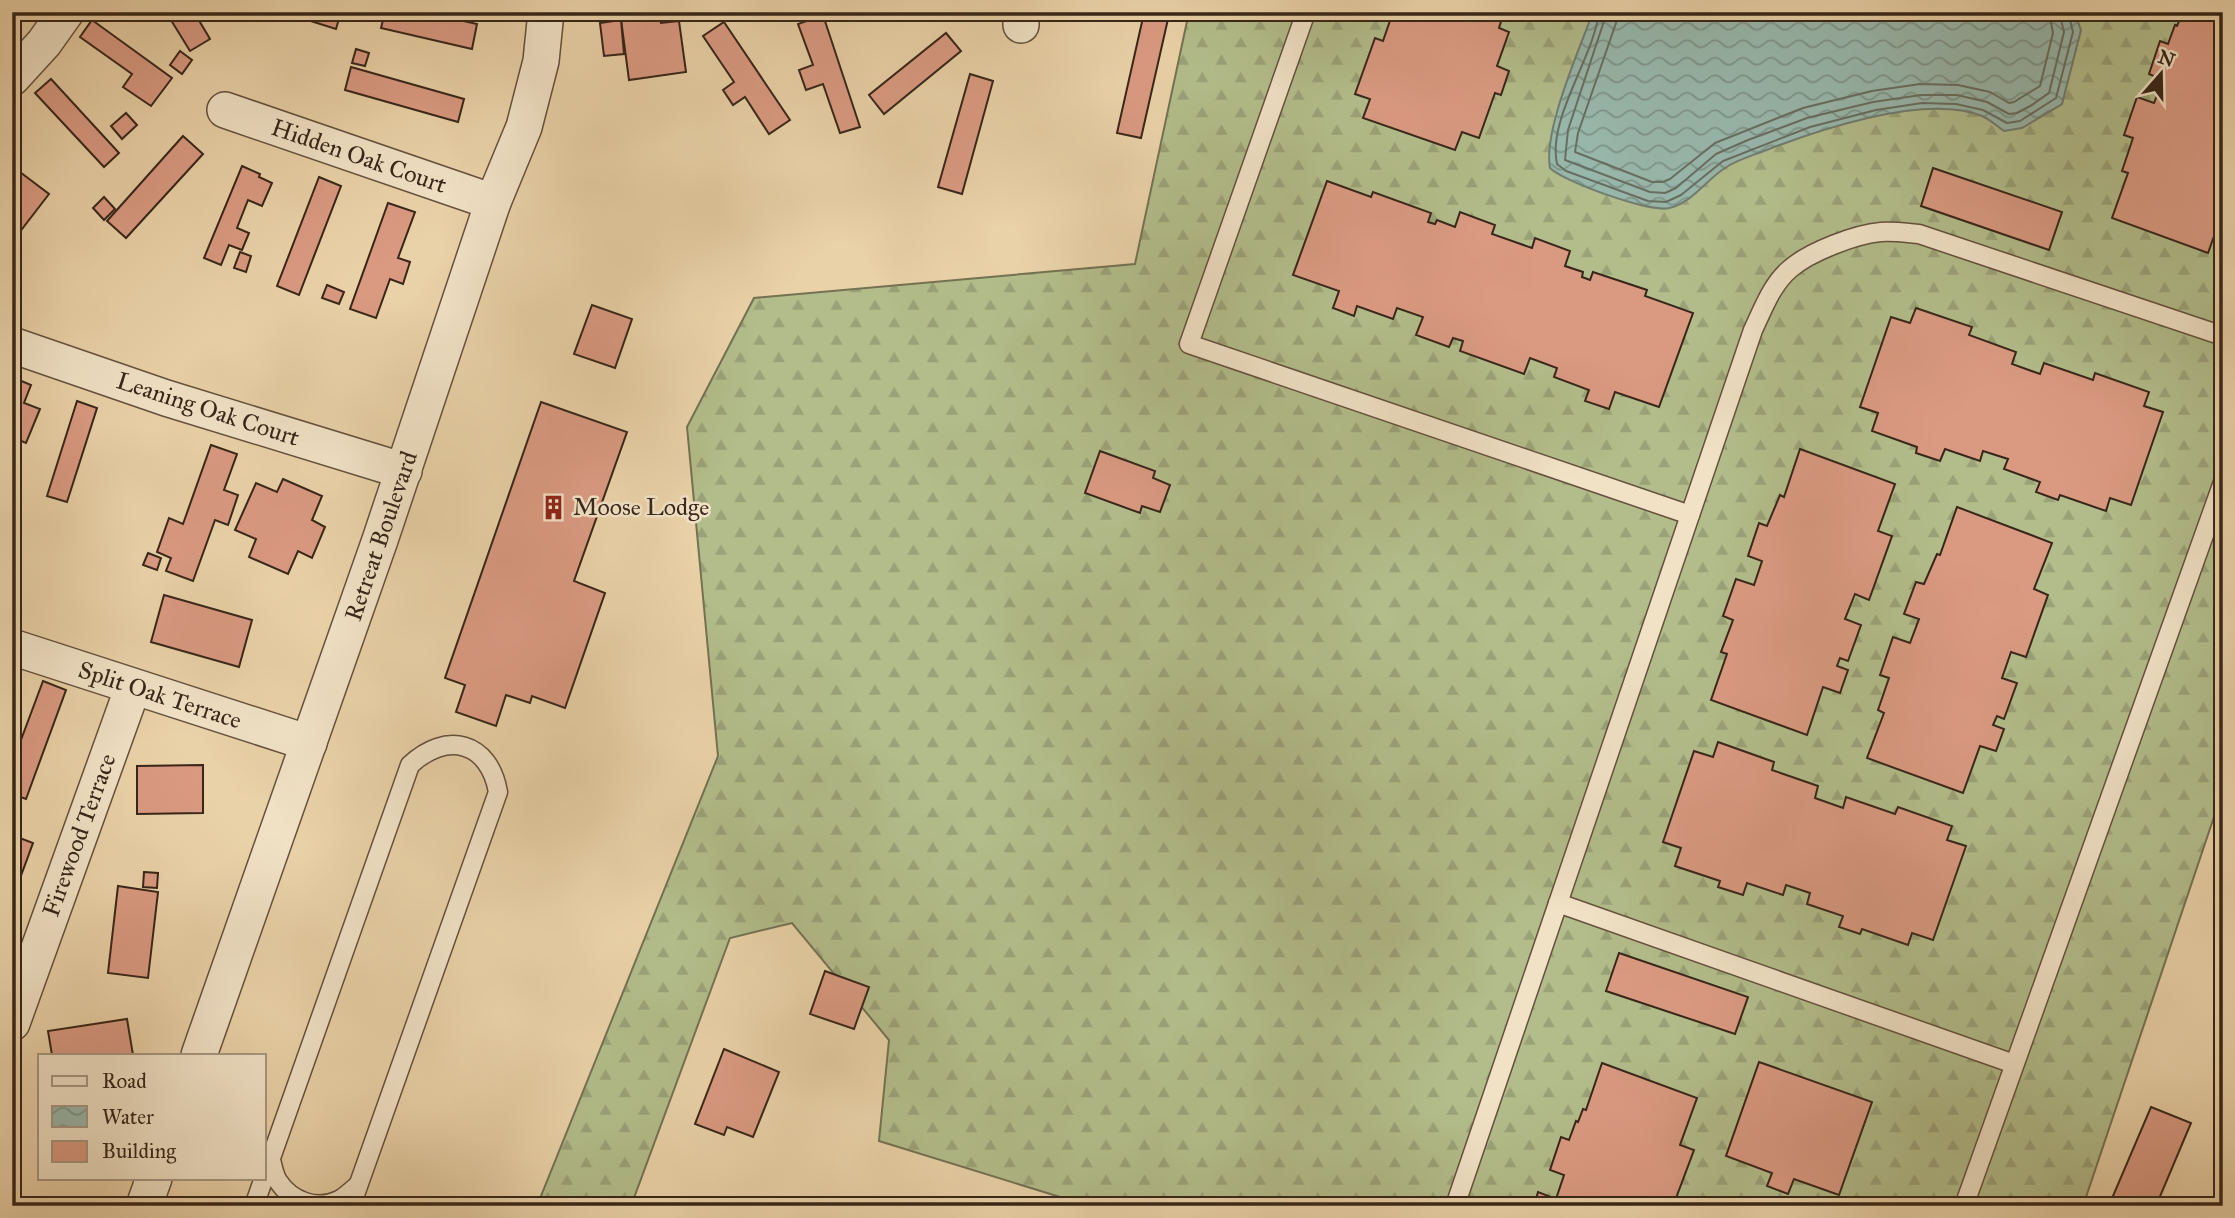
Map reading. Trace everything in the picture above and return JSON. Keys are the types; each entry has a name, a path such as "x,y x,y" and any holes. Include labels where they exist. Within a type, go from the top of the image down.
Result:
{"street":[{"path":"12,78 44,43 66,12"},
{"name":"Retreat Boulevard","path":"199,1054 404,471 493,202 524,127 541,61 546,12"},
{"name":"Hidden Oak Court","path":"225,110 493,202"},
{"name":"Leaning Oak Court","path":"12,345 166,398 404,471"},
{"name":"Split Oak Terrace","path":"12,647 309,743"},
{"name":"Firewood Terrace","path":"12,1023 24,949 133,687"},
{"path":"144,1206 153,1180"}],"lane":[{"path":"1306,12 1189,344 1690,515"},
{"path":"1455,1206 1753,330 1768,297 1790,269 1819,251 1848,240 1881,232 1919,234 2223,336"},
{"path":"1964,1206 2223,482"},
{"path":"266,1174 410,765 422,754 443,745 466,747 485,758 495,777 498,792 351,1206"},
{"path":"1558,903 2014,1064"},
{"path":"271,1160 276,1179 288,1194 305,1203 323,1204 338,1200 358,1186"},
{"path":"254,1206 264,1180"}],"green space":[{"path":"1189,12 2223,12 2223,790 2083,1206 1089,1206 879,1141 889,1040 792,923 730,938 631,1206 537,1206 718,756 687,427 754,298 1135,264"}],"water":[{"path":"1593,12 2074,12 2081,30 2062,104 2022,128 2004,131 1982,116 1959,110 1933,109 1874,117 1817,132 1741,160 1718,173 1685,201 1669,208 1659,208 1608,195 1572,181 1550,168 1549,152 1557,112"}],"building":[{"path":"166,12 194,12 210,39 190,51"},
{"path":"282,12 341,12 336,29"},
{"path":"385,12 423,12 477,24 472,49 381,28"},
{"path":"620,12 660,12 661,23 679,21 686,72 629,80"},
{"path":"1393,12 1504,12 1499,28 1509,32 1497,66 1509,71 1501,95 1495,93 1479,138 1462,132 1455,150 1363,118 1370,99 1355,94 1375,38 1383,41"},
{"path":"2186,12 2223,12 2223,211 2208,253 2112,218 2128,173 2122,171 2133,138 2124,135 2137,97 2154,103 2163,80 2149,74 2160,41 2168,44 2175,25 2177,26 2182,14 2185,15"},
{"path":"1144,13 1168,19 1141,138 1117,133"},
{"path":"823,15 860,127 840,133 823,84 806,90 799,70 813,65 798,24"},
{"path":"92,20 172,78 151,106 123,87 132,74 80,37"},
{"path":"621,20 624,54 604,56 600,23"},
{"path":"724,22 790,120 769,134 745,97 733,105 723,90 734,82 703,36"},
{"path":"946,33 961,51 884,114 869,95"},
{"path":"356,49 369,53 365,66 352,63"},
{"path":"180,51 192,60 182,74 170,65"},
{"path":"351,67 464,99 458,122 345,90"},
{"path":"970,74 993,81 962,194 938,187"},
{"path":"51,79 119,153 104,167 35,93"},
{"path":"126,113 137,125 122,139 111,126"},
{"path":"183,136 203,154 126,238 107,221"},
{"path":"12,166 49,194 12,242"},
{"path":"242,166 272,183 262,206 248,200 237,228 249,233 242,250 229,245 221,265 204,258"},
{"path":"1933,168 2062,212 2049,250 1921,206"},
{"path":"319,177 341,186 299,295 277,286"},
{"path":"1327,181 1371,197 1373,192 1431,213 1428,222 1435,224 1437,220 1455,227 1460,212 1495,225 1492,234 1532,248 1535,238 1570,251 1565,266 1583,272 1582,277 1590,280 1593,272 1647,290 1645,296 1693,313 1659,407 1615,392 1609,409 1585,401 1589,390 1554,377 1557,368 1530,358 1524,374 1460,351 1463,341 1453,338 1449,347 1416,335 1423,317 1397,308 1393,319 1357,306 1354,316 1333,308 1339,291 1293,275"},
{"path":"104,197 115,209 104,220 93,208"},
{"path":"388,203 415,212 398,258 410,262 403,284 390,279 376,318 350,309"},
{"path":"240,252 251,256 246,272 234,268"},
{"path":"327,285 344,292 339,304 322,298"},
{"path":"592,305 632,319 615,368 574,354"},
{"path":"1916,308 1972,327 1969,335 2016,352 2012,364 2040,374 2044,363 2093,380 2095,373 2149,392 2144,406 2163,412 2131,505 2110,498 2106,511 2060,495 2058,500 2036,492 2040,482 2004,469 2008,459 1983,451 1980,461 1945,449 1940,461 1916,453 1917,447 1872,431 1878,413 1860,407 1891,317 1910,323"},
{"path":"12,377 31,385 24,403 40,409 26,443 12,437"},
{"path":"77,401 97,408 67,502 47,496"},
{"name":"Moose Lodge","path":"541,402 627,432 574,581 605,593 565,708 532,696 530,703 506,695 496,726 456,712 465,685 445,678"},
{"path":"211,445 237,454 224,490 238,495 228,525 215,520 193,581 166,571 171,558 157,552 169,518 183,524"},
{"path":"1800,449 1895,484 1878,531 1892,536 1869,600 1855,594 1845,619 1861,625 1848,661 1840,658 1837,666 1848,670 1840,693 1823,687 1807,735 1711,700 1727,654 1721,652 1733,620 1723,616 1736,579 1754,585 1762,561 1748,556 1759,523 1767,526 1780,495 1784,497"},
{"path":"1100,451 1155,471 1153,478 1170,485 1160,512 1142,506 1140,513 1085,493"},
{"path":"283,479 322,496 312,520 325,527 312,558 298,551 288,574 249,557 256,539 235,530 256,483 277,492"},
{"path":"1957,507 2052,543 2034,589 2048,595 2026,657 2011,652 2002,678 2017,683 2004,719 1997,716 1993,725 2004,729 1996,751 1980,746 1963,793 1867,758 1884,713 1878,710 1889,678 1880,675 1893,637 1910,643 1919,619 1904,614 1916,582 1924,584 1937,554 1940,555"},
{"path":"148,553 161,558 157,570 143,565"},
{"path":"164,595 252,620 239,667 151,642"},
{"path":"43,681 66,690 26,799 12,794 12,764"},
{"path":"1718,742 1774,762 1772,770 1818,786 1815,798 1843,808 1846,797 1895,814 1898,807 1952,826 1947,840 1966,846 1933,940 1912,933 1908,945 1862,929 1860,934 1839,927 1843,916 1807,904 1810,893 1786,885 1783,895 1747,883 1743,895 1718,887 1720,881 1675,866 1681,848 1663,842 1694,751 1713,757"},
{"path":"203,765 203,813 137,814 137,766"},
{"path":"12,835 33,843 19,881 12,879"},
{"path":"144,872 158,873 157,888 143,887"},
{"path":"118,886 158,892 148,978 108,973"},
{"path":"1619,953 1748,997 1735,1034 1606,991"},
{"path":"825,971 869,987 854,1029 810,1014"},
{"path":"127,1019 133,1054 52,1054 48,1031"},
{"path":"724,1049 779,1072 753,1137 727,1127 724,1135 695,1124"},
{"path":"1759,1062 1872,1102 1839,1195 1794,1179 1788,1194 1767,1186 1772,1173 1726,1156"},
{"path":"1602,1063 1697,1098 1680,1145 1694,1150 1673,1206 1534,1206 1538,1192 1556,1199 1564,1175 1550,1170 1561,1137 1569,1140 1576,1121 1578,1122 1583,1109 1586,1110"},
{"path":"2151,1107 2191,1123 2156,1206 2116,1206 2110,1203"}],"place":[{"name":"Moose Lodge","path":"553,507"}]}
